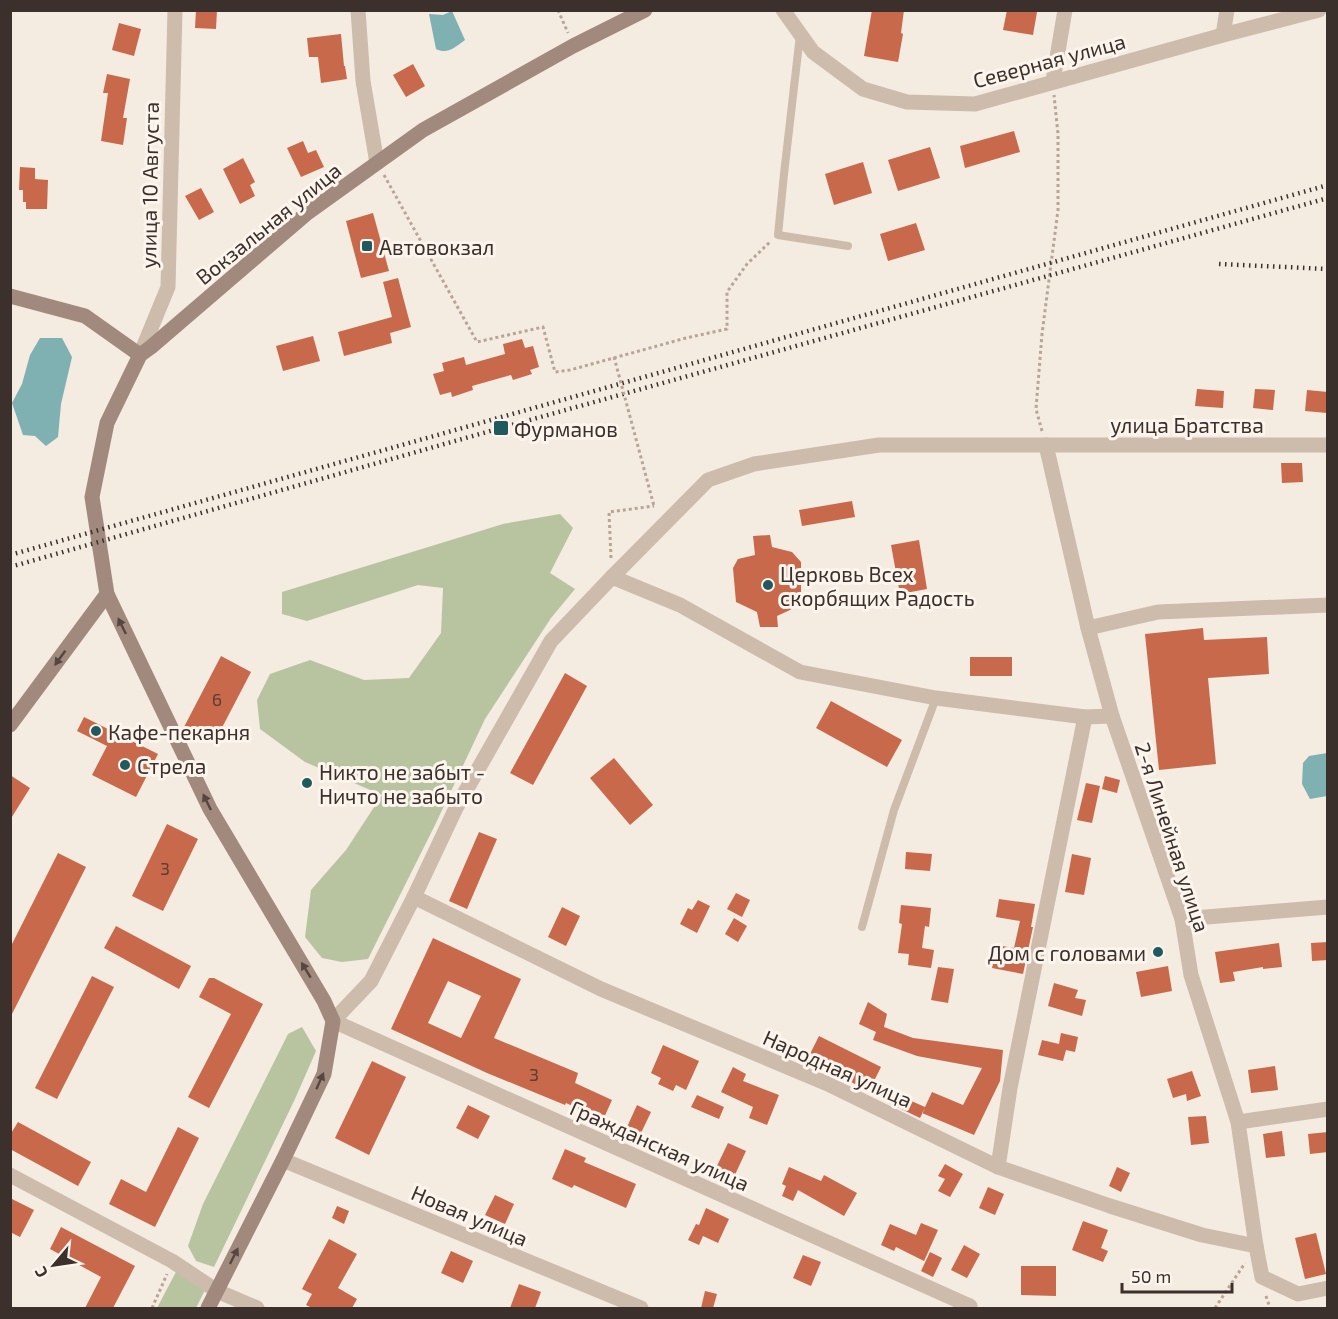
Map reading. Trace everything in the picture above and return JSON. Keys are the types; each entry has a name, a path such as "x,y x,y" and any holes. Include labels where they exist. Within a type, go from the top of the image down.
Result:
{"main road":[{"name":"Вокзальная улица","path":"333,1021 324,1001 210,809 107,594 92,497 107,423 140,355 306,214 423,130 573,46 645,10"},
{"path":"10,296 85,316 140,355"},
{"path":"10,725 107,594"},
{"path":"208,1308 324,1074 333,1021"}],"street":[{"name":"улица 10 Августа","path":"140,355 168,287 175,10"},
{"path":"358,10 363,81 377,163"},
{"name":"Северная улица","path":"783,10 813,52 863,89 907,102 975,104 1223,34 1319,10"},
{"path":"1053,81 1065,10"},
{"path":"1223,34 1227,10"},
{"name":"улица Братства","path":"333,1021 372,981 456,808 551,641 708,480 754,464 879,445 1328,445"},
{"name":"2-я Линейная улица","path":"1046,445 1088,628 1112,716 1182,919 1191,975 1238,1122 1262,1277 1298,1294 1328,1288"},
{"path":"612,578 680,605 800,672 936,698 1084,717 1112,716"},
{"path":"1088,628 1158,612 1328,605"},
{"path":"998,1167 1010,1088 1084,717"},
{"name":"Народная улица","path":"414,897 601,989 828,1084 998,1167 1110,1206 1202,1234 1256,1246"},
{"path":"1182,919 1328,907"},
{"name":"Гражданская улица","path":"333,1021 970,1306"},
{"path":"1238,1122 1328,1109"},
{"name":"Новая улица","path":"283,1160 641,1308"},
{"path":"10,1175 172,1261 216,1291 257,1308"}],"lane":[{"path":"800,33 778,235 848,246"},
{"path":"862,927 894,810 936,698"}],"path":[{"path":"558,10 573,46"},
{"path":"1046,445 1036,409 1042,334 1058,210 1058,134 1053,81"},
{"path":"377,163 477,342 543,327 555,372 727,329 727,292 747,264 778,235"},
{"path":"612,578 609,512 654,506 614,357"},
{"path":"1215,1308 1256,1246"},
{"path":"152,1308 172,1261"}],"green space":[{"path":"560,514 573,528 550,573 575,589 551,618 485,719 368,959 342,962 322,958 305,937 311,890 346,850 382,795 305,762 260,729 257,700 270,674 310,660 364,680 409,678 441,633 443,588 418,585 307,621 282,614 282,592 503,524"},
{"path":"302,1027 316,1051 295,1099 214,1267 196,1261 188,1246 203,1204 288,1034"},
{"path":"177,1270 206,1288 196,1308 157,1308"}],"water":[{"path":"452,11 465,40 451,49 440,51 436,49 429,14 443,15"},
{"path":"40,338 62,338 72,357 61,404 58,437 46,446 35,436 23,435 12,403 22,384 30,355"},
{"path":"1327,753 1327,796 1310,799 1302,784 1303,763 1309,756"}],"building":[{"path":"196,10 217,10 216,29 195,28"},
{"path":"872,10 904,10 898,62 864,56"},
{"path":"1007,10 1037,12 1033,35 1003,30"},
{"path":"119,23 141,29 134,56 112,50"},
{"path":"341,34 347,79 321,83 318,57 309,57 307,38"},
{"path":"413,64 425,86 406,97 393,75"},
{"path":"107,74 130,79 123,118 127,118 123,145 101,141 108,93 103,93"},
{"path":"1014,131 1020,152 965,168 960,146"},
{"path":"303,141 308,153 316,150 324,167 301,177 287,148"},
{"path":"930,147 940,178 898,191 888,160"},
{"path":"243,158 255,182 250,185 255,196 240,204 223,169"},
{"path":"863,162 872,193 834,205 825,174"},
{"path":"20,167 35,168 35,179 48,180 47,209 26,209 26,202 23,202 23,190 19,190"},
{"path":"201,188 214,212 199,220 185,196"},
{"name":"Автовокзал","path":"373,213 389,271 361,278 346,221"},
{"path":"916,223 925,250 888,261 880,234"},
{"path":"398,278 411,327 390,333 392,343 344,356 338,332 392,317 383,282"},
{"path":"313,336 320,361 283,371 276,346"},
{"name":"Фурманов","path":"522,339 525,348 533,346 539,367 530,370 532,374 513,380 511,375 472,386 473,390 452,397 451,392 440,395 433,374 444,371 442,363 464,357 466,365 505,354 503,344"},
{"path":"1197,389 1224,391 1223,408 1195,406"},
{"path":"1255,389 1275,390 1273,410 1253,408"},
{"path":"1307,390 1328,392 1327,413 1305,411"},
{"path":"1281,463 1302,463 1303,482 1282,483"},
{"path":"852,501 855,517 802,526 799,510"},
{"name":"Церковь Всех скорбящих Радость","path":"770,535 772,547 792,552 801,562 801,602 777,616 778,627 760,627 757,612 736,602 733,568 738,559 755,555 753,536"},
{"path":"919,540 927,589 900,594 891,545"},
{"path":"1203,628 1204,640 1267,637 1269,674 1208,678 1216,764 1159,770 1145,634"},
{"path":"221,656 251,672 214,743 184,727"},
{"path":"970,657 1012,657 1012,676 970,676"},
{"path":"565,673 587,686 533,785 510,773"},
{"path":"831,701 902,740 887,767 816,728"},
{"name":"Стрела","path":"84,717 158,754 136,797 92,775 107,746 77,731"},
{"path":"614,758 653,805 630,825 590,778"},
{"path":"10,775 30,788 10,820"},
{"path":"1105,776 1120,780 1117,793 1102,789"},
{"path":"1086,783 1100,786 1092,823 1077,820"},
{"path":"167,824 198,839 163,911 132,896"},
{"path":"479,832 497,839 467,909 449,901"},
{"path":"906,852 932,854 930,871 905,869"},
{"path":"58,853 86,867 10,1018 10,948"},
{"path":"1072,854 1091,858 1084,895 1065,892"},
{"path":"736,893 750,900 742,917 727,909"},
{"path":"999,899 1035,904 1031,927 1033,927 1023,974 992,968 996,945 1014,948 1020,921 996,917"},
{"path":"698,900 710,906 697,933 680,924 688,908 692,910"},
{"path":"901,905 931,908 929,927 925,926 922,948 934,950 931,968 908,965 909,954 898,953 902,924 899,923"},
{"path":"562,907 580,916 566,946 548,937"},
{"path":"734,918 747,926 738,942 725,934"},
{"path":"116,926 191,966 179,989 104,948"},
{"path":"433,938 521,979 494,1038 578,1073 575,1083 612,1100 603,1120 566,1103 565,1105 487,1073 391,1029","holes":["448,981 481,996 461,1038 428,1023"]},
{"path":"1328,942 1328,960 1312,961 1311,943"},
{"path":"1279,943 1282,967 1263,969 1263,967 1233,972 1235,981 1220,983 1215,952"},
{"path":"1168,966 1172,991 1141,997 1136,972"},
{"path":"938,967 954,969 948,1003 931,1000"},
{"path":"92,976 114,987 57,1099 35,1088"},
{"path":"209,978 214,978 263,1004 209,1108 188,1097 231,1014 199,997"},
{"path":"1054,983 1078,990 1075,998 1086,1000 1082,1016 1048,1006"},
{"path":"868,1002 887,1014 884,1027 913,1038 1003,1050 1000,1081 974,1135 922,1113 920,1118 889,1103 893,1093 925,1107 932,1092 963,1105 982,1068 917,1056 873,1040 876,1032 859,1024"},
{"path":"1061,1033 1078,1037 1075,1052 1066,1050 1063,1061 1038,1055 1042,1040 1059,1044"},
{"path":"819,1036 881,1067 869,1091 807,1060"},
{"path":"663,1045 699,1061 686,1090 676,1085 673,1091 658,1084 661,1078 651,1073"},
{"path":"372,1061 406,1077 369,1155 335,1138"},
{"path":"1275,1066 1278,1090 1251,1093 1248,1070"},
{"path":"733,1067 746,1074 743,1081 779,1095 767,1125 749,1118 753,1107 721,1092"},
{"path":"1192,1071 1201,1096 1187,1101 1186,1094 1173,1098 1167,1079"},
{"path":"697,1095 724,1107 719,1119 691,1107"},
{"path":"468,1105 490,1116 478,1139 456,1128"},
{"path":"637,1105 651,1112 641,1133 627,1127"},
{"path":"1206,1116 1209,1143 1191,1145 1188,1117"},
{"path":"18,1122 91,1162 78,1186 10,1149 10,1135"},
{"path":"178,1127 199,1138 155,1227 109,1204 121,1179 146,1192"},
{"path":"1282,1131 1285,1156 1266,1158 1263,1134"},
{"path":"1328,1132 1328,1152 1310,1154 1308,1134"},
{"path":"728,1143 746,1151 733,1179 715,1170"},
{"path":"565,1149 586,1158 584,1162 636,1184 626,1208 574,1185 572,1188 552,1179"},
{"path":"945,1164 963,1174 950,1197 938,1191 945,1179 938,1176"},
{"path":"789,1167 821,1181 824,1175 857,1193 844,1216 798,1190 793,1201 782,1196 786,1186 782,1184"},
{"path":"1117,1167 1130,1173 1121,1192 1109,1186"},
{"path":"988,1187 1004,1194 995,1215 979,1208"},
{"path":"495,1195 514,1204 505,1224 485,1215"},
{"path":"10,1198 34,1210 20,1237 10,1232"},
{"path":"337,1206 349,1211 344,1224 332,1218"},
{"path":"706,1208 729,1219 718,1243 703,1236 699,1245 688,1240 696,1224 699,1225"},
{"path":"1083,1221 1108,1230 1101,1248 1108,1251 1103,1262 1072,1250"},
{"path":"921,1223 938,1230 924,1261 896,1247 894,1251 881,1245 890,1224 916,1235"},
{"path":"61,1227 135,1266 113,1308 85,1308 101,1277 50,1249"},
{"path":"1316,1233 1326,1274 1305,1279 1295,1238"},
{"path":"329,1239 357,1254 338,1288 357,1299 352,1308 312,1308 306,1305 312,1294 302,1289"},
{"path":"964,1245 980,1254 967,1278 951,1270"},
{"path":"451,1251 473,1261 463,1283 441,1273"},
{"path":"930,1252 942,1258 933,1277 921,1271"},
{"path":"803,1255 821,1262 811,1286 793,1278"},
{"path":"1021,1266 1056,1266 1056,1296 1021,1295"},
{"path":"519,1284 541,1292 535,1308 510,1308"},
{"path":"705,1291 717,1294 713,1308 701,1308"}],"railway":[{"path":"10,555 1328,185"},
{"path":"10,567 1328,198"},
{"path":"1219,264 1328,269"}],"place":[{"name":"Автовокзал","path":"367,246"},
{"name":"Фурманов","path":"501,428"},
{"name":"Церковь Всех скорбящих Радость","path":"768,585"},
{"name":"Кафе-пекарня","path":"96,731"},
{"name":"Стрела","path":"125,765"},
{"name":"Никто не забыт - Ничто не забыто","path":"307,783"},
{"name":"Дом с головами","path":"1158,952"}]}
